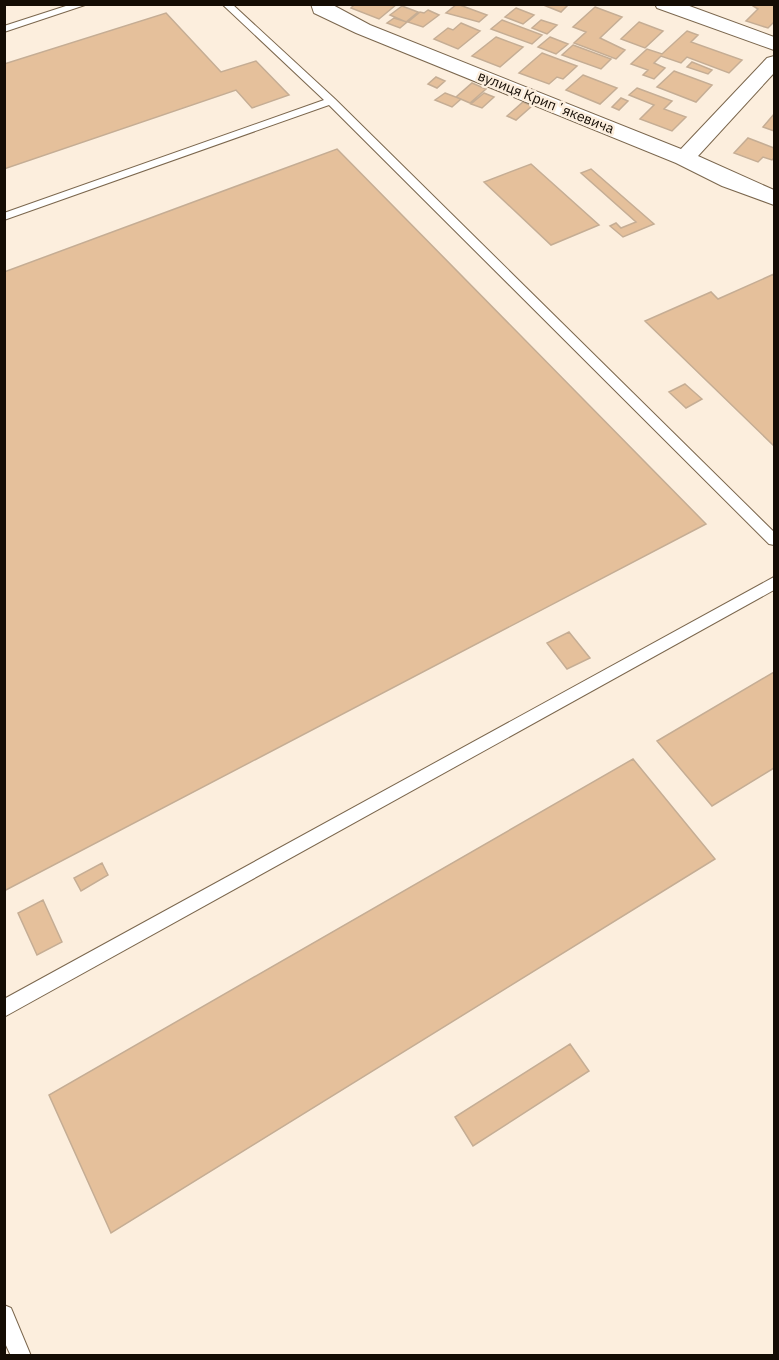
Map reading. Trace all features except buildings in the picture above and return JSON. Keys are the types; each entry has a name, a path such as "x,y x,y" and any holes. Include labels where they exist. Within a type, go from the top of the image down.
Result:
{"street":[{"name":"вулиця Крипʼякевича","path":"321,4 321,9 363,29 684,158 730,181 774,198"},
{"path":"664,4 774,44"},
{"path":"684,158 774,62"}],"lane":[{"path":"4,29 84,4"},
{"path":"226,4 331,100 774,540"},
{"path":"4,217 331,100"},
{"path":"4,1009 774,583"},
{"path":"4,1315 21,1356"}]}
